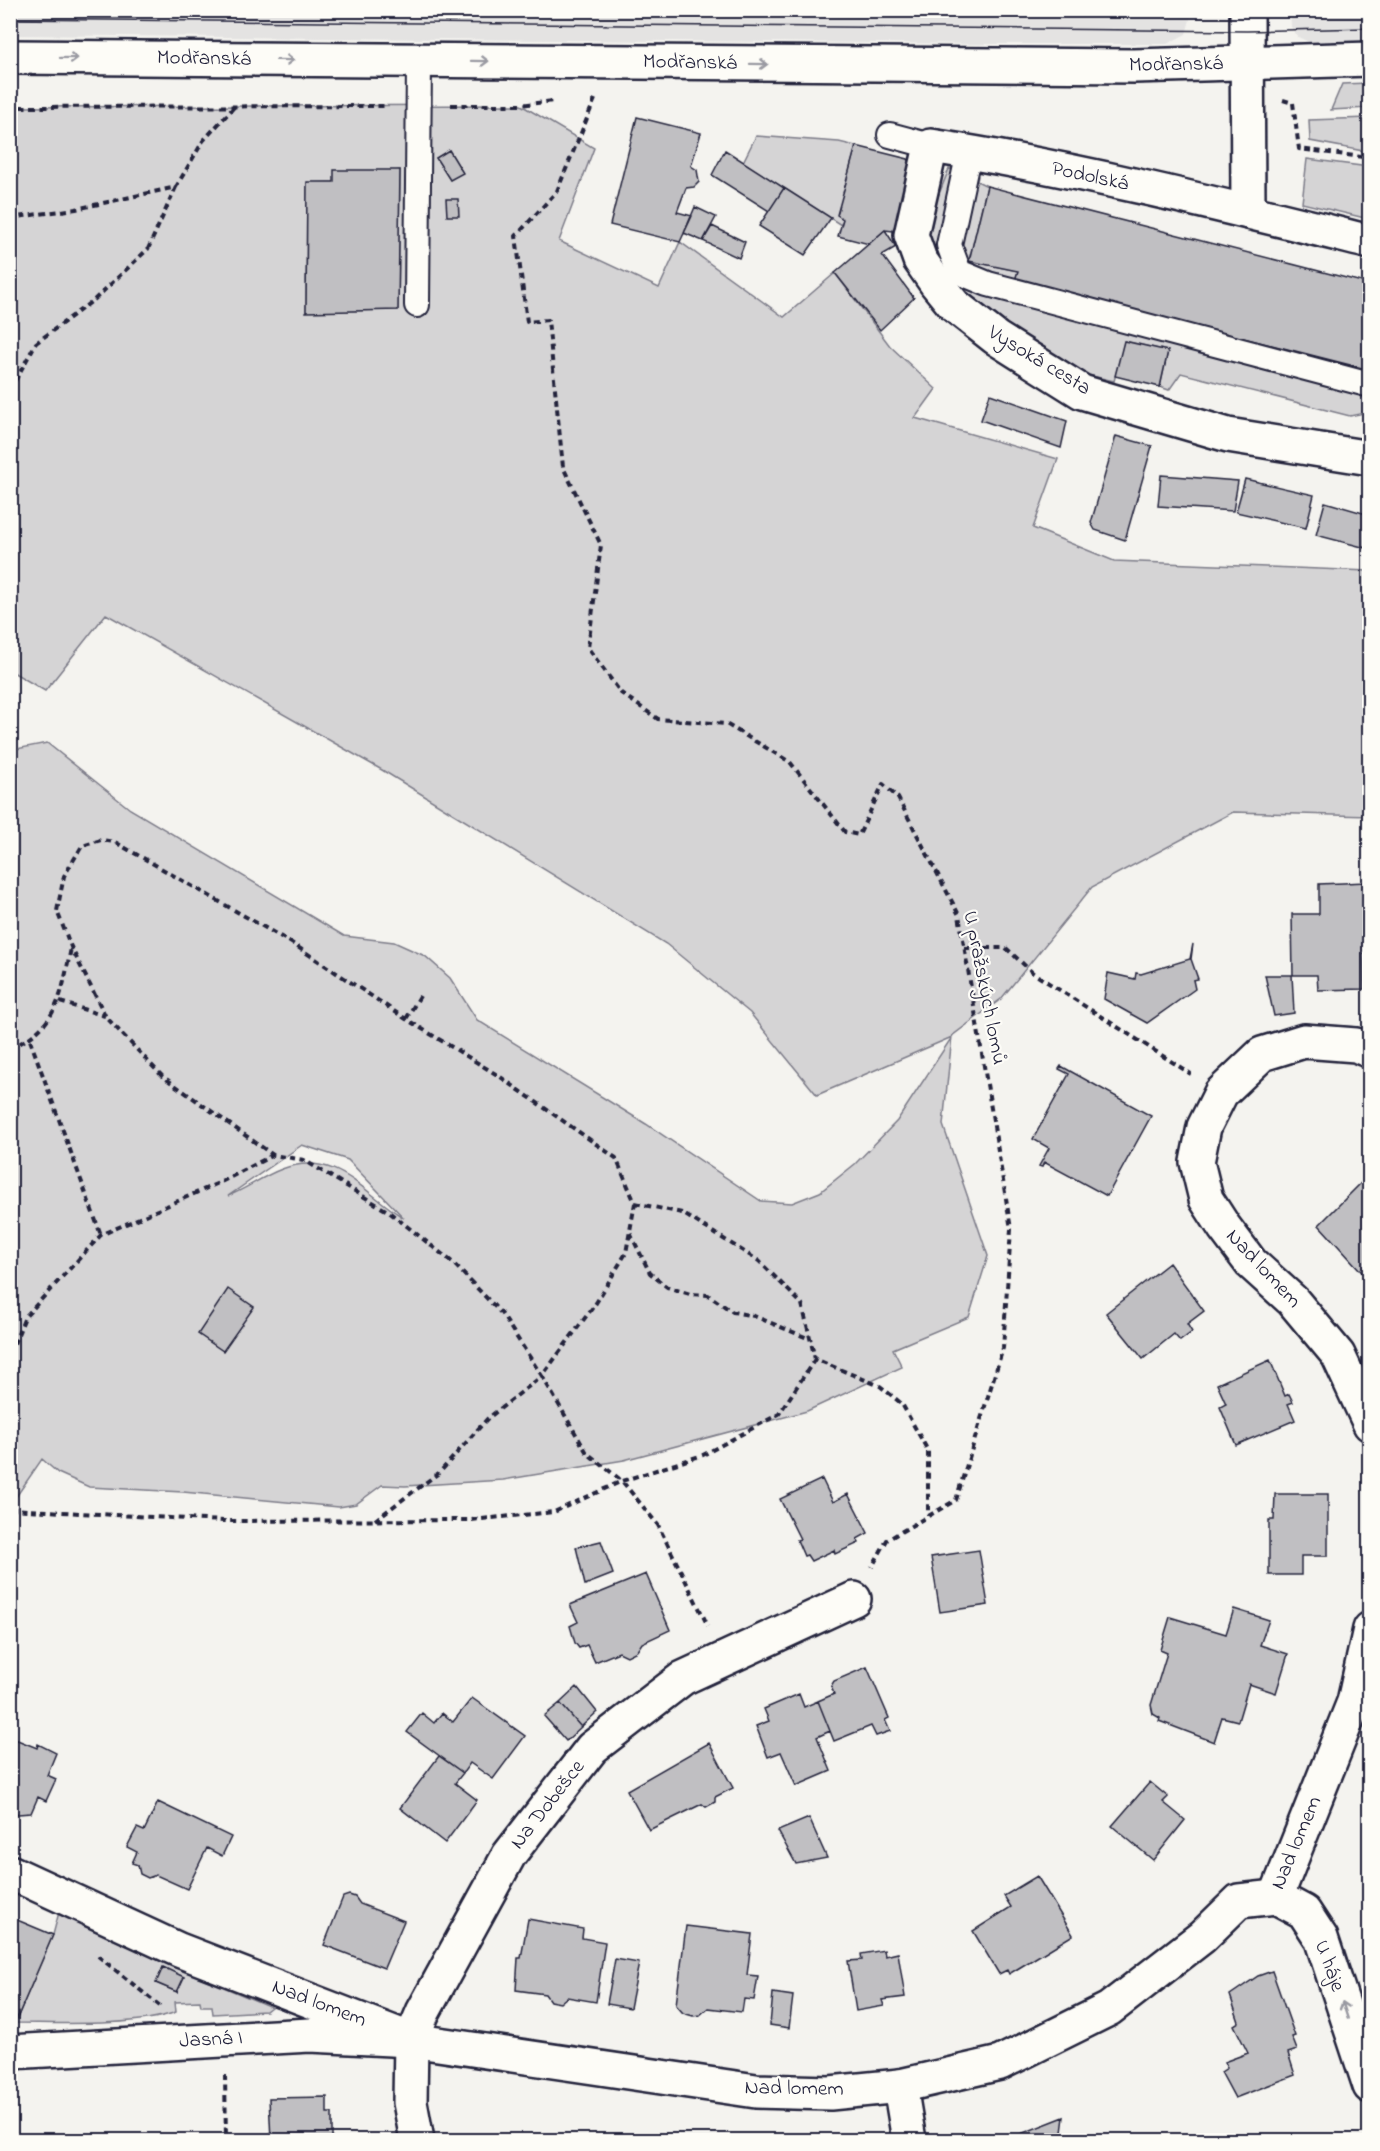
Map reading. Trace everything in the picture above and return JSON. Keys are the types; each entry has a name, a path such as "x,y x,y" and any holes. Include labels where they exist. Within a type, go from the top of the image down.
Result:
{"street":[{"path":"1247,10 1248,212"},
{"name":"Modřanská","path":"10,57 879,66 1247,64 1370,59"},
{"name":"Podolská","path":"931,146 969,152 1248,212 1370,242"},
{"name":"Vysoká cesta","path":"931,146 911,235 920,260 954,305 996,338 1082,392 1228,435 1370,458"},
{"name":"Nad lomem","path":"1370,1051 1356,1045 1304,1041 1262,1054 1221,1093 1204,1127 1197,1162 1206,1199 1251,1263 1293,1301 1338,1355 1370,1424"},
{"name":"Na Dobešce","path":"417,2140 410,2102 411,2040 423,2012 509,1855 592,1748 682,1678 854,1599"},
{"name":"Nad lomem","path":"10,1872 179,1950 411,2040 756,2091 831,2093 900,2086 1000,2063 1109,2009 1202,1937 1239,1901 1276,1897 1354,1702 1370,1629"},
{"name":"U háje","path":"1276,1897 1304,1912 1321,1938 1370,2086"},
{"name":"Jasná I","path":"10,2052 310,2035 411,2040"},
{"path":"900,2086 909,2140"}],"lane":[{"path":"417,305 419,61"},
{"path":"890,135 931,146"},
{"path":"969,152 949,245 959,273 988,284 1370,385"}],"path":[{"name":"U pražských lomů","path":"597,95 557,191 516,236 527,322 548,320 563,467 601,545 588,648 621,693 658,719 726,724 790,762 844,832 859,835 884,784 898,798 959,915 1009,1218 1010,1241 1003,1348 956,1500 887,1540 854,1599"},
{"path":"1293,103 1299,149 1370,158"},
{"path":"10,390 36,343 95,299 148,249 176,186 203,141 234,106"},
{"path":"10,218 76,209 176,186"},
{"path":"375,1521 440,1472 487,1419 542,1376 596,1303 626,1253 635,1203 616,1158 499,1076 406,1019 290,942 115,842 100,840 82,846 64,876 57,911 71,947 106,1017 162,1076 273,1155 304,1160 389,1212 452,1262 501,1313 542,1376 587,1453 622,1481 658,1525 722,1659"},
{"path":"10,1048 30,1040 60,1002 71,947"},
{"path":"964,948 1006,948 1033,973 1221,1093"},
{"path":"406,1019 420,996"},
{"path":"60,1002 106,1017"},
{"path":"30,1040 101,1235"},
{"path":"10,1354 25,1317 101,1235 223,1181 273,1155"},
{"path":"10,1509 223,1521 471,1520 554,1512 622,1481 703,1455 779,1414 815,1359 802,1304 759,1261 682,1213 635,1203"},
{"path":"629,1232 650,1273 667,1287 690,1294 708,1295 733,1312 754,1316 811,1339"},
{"path":"815,1359 880,1386 902,1404 928,1451 928,1516"},
{"path":"10,1458 14,1468 10,1473"},
{"path":"94,1953 162,2007"}],"shaded area":[{"path":"11,10 1190,10 1191,16 1186,34 1167,44 973,44 11,35"},
{"path":"1290,10 1369,11 1369,40 1309,42 1298,37 1291,27"},
{"path":"1369,83 1369,108 1331,110 1342,84"},
{"path":"521,105 594,148 559,241 659,288 680,242 784,317 835,273 890,346 936,389 915,418 1058,459 1033,528 1114,561 1369,571 1369,816 1233,812 1092,887 1001,999 952,1037 817,1095 750,1013 666,944 382,770 106,614 45,691 11,671 11,107","holes":["449,150 462,172 450,180 436,158","400,170 398,310 306,311 307,183 334,182"]},
{"path":"1369,118 1369,152 1310,141 1309,120"},
{"path":"756,136 839,142 856,146 838,215 843,219 841,225 743,162"},
{"path":"1307,159 1369,167 1369,219 1302,203"},
{"path":"949,169 978,176 977,181 987,186 969,261 1018,271 1016,281 1369,370 1369,412 1350,416 1181,373 1169,390 1160,387 1168,351 1125,341 1114,381 1004,356 952,312 923,234"},
{"path":"47,743 130,809 344,936 394,942 425,956 450,978 477,1020 646,1124 761,1201 792,1203 820,1192 855,1164 897,1121 952,1037 943,1125 988,1256 969,1317 893,1349 902,1367 807,1411 624,1460 503,1480 405,1486 382,1485 356,1504 339,1507 183,1492 89,1487 58,1473 42,1459 11,1504 11,750","holes":["302,1145 348,1160 404,1218 348,1177 334,1169 318,1165 301,1164 282,1169 228,1196"]},
{"path":"59,1912 152,1957 271,2007 266,2011 213,2014 212,2006 201,2006 200,2001 175,2002 176,2012 140,2020 97,2023 15,2023 53,1935","holes":["163,1968 184,1977 177,1992 156,1983"]},
{"path":"148,2136 148,2140 11,2140"}],"building":[{"path":"637,117 701,133 691,166 697,170 699,182 694,187 686,188 677,212 692,216 680,242 610,225"},
{"path":"856,146 908,159 914,171 893,231 885,230 869,244 838,236 843,219 837,215"},
{"path":"449,150 463,173 450,180 436,158"},
{"path":"725,150 784,188 769,211 712,175"},
{"path":"334,170 400,170 398,310 306,312 307,182 334,182"},
{"path":"987,186 1370,284 1370,370 1015,280 1018,271 969,261"},
{"path":"784,188 831,218 805,255 759,226"},
{"path":"446,199 458,199 459,216 447,216"},
{"path":"695,207 716,217 703,241 684,233"},
{"path":"712,226 745,242 739,258 703,241"},
{"path":"885,230 896,247 882,255 914,298 880,330 835,273"},
{"path":"1124,341 1168,351 1160,387 1115,376"},
{"path":"990,394 1067,421 1061,448 981,420"},
{"path":"1116,436 1152,446 1125,540 1095,530 1091,523"},
{"path":"1161,475 1238,481 1233,511 1158,506"},
{"path":"1245,479 1314,495 1306,528 1236,512"},
{"path":"1325,502 1370,515 1370,549 1316,535"},
{"path":"1367,882 1370,953 1363,953 1364,989 1318,990 1317,975 1293,975 1292,914 1319,914 1319,884"},
{"path":"1193,944 1191,959 1198,979 1193,980 1195,989 1147,1023 1104,999 1108,973 1135,979 1136,973 1141,974 1190,959"},
{"path":"1265,975 1292,975 1294,1013 1274,1016"},
{"path":"1061,1066 1151,1116 1107,1196 1044,1162 1042,1167 1039,1166 1049,1148 1033,1139 1069,1074 1059,1069"},
{"path":"1367,1177 1370,1179 1370,1281 1319,1225"},
{"path":"1169,1263 1204,1311 1187,1324 1192,1332 1180,1341 1174,1334 1143,1359 1106,1313"},
{"path":"228,1289 254,1307 223,1351 198,1334"},
{"path":"1270,1360 1285,1396 1289,1394 1293,1402 1288,1404 1295,1420 1236,1445 1220,1407 1226,1404 1217,1384"},
{"path":"822,1479 833,1502 848,1494 868,1533 857,1539 859,1543 835,1554 834,1550 811,1561 807,1555 804,1556 797,1540 800,1539 780,1499"},
{"path":"1275,1494 1328,1494 1328,1556 1301,1556 1301,1575 1269,1575 1269,1520 1274,1520"},
{"path":"601,1541 613,1574 585,1585 576,1547"},
{"path":"979,1550 988,1605 940,1612 931,1557"},
{"path":"646,1574 670,1630 642,1643 637,1651 627,1656 619,1652 595,1662 587,1645 579,1648 575,1643 570,1626 578,1622 570,1605"},
{"path":"1234,1609 1269,1620 1260,1645 1288,1654 1276,1693 1249,1684 1238,1721 1222,1717 1214,1742 1159,1721 1160,1718 1153,1714 1151,1705 1167,1653 1160,1650 1170,1617 1226,1634"},
{"path":"867,1667 889,1718 885,1720 890,1731 876,1736 871,1726 834,1741 818,1701 834,1694 831,1686 834,1681"},
{"path":"577,1687 597,1712 581,1727 560,1703"},
{"path":"799,1694 804,1707 818,1701 830,1731 817,1737 831,1771 796,1786 781,1752 768,1757 756,1726 769,1721 764,1709"},
{"path":"472,1698 525,1736 493,1779 470,1763 463,1773 407,1732 422,1713 434,1723 442,1713 453,1722"},
{"path":"560,1703 581,1727 566,1741 544,1716"},
{"path":"10,1737 37,1748 38,1744 56,1753 47,1775 56,1779 46,1801 38,1797 31,1813 18,1814 10,1808"},
{"path":"709,1743 733,1788 715,1797 715,1802 706,1807 702,1804 649,1830 627,1790"},
{"path":"439,1756 463,1773 455,1783 477,1800 445,1843 400,1808"},
{"path":"1150,1782 1168,1797 1163,1802 1185,1820 1153,1860 1112,1826"},
{"path":"158,1802 231,1837 222,1856 207,1848 187,1889 156,1875 148,1878 140,1874 138,1865 132,1863 137,1852 127,1847 137,1828 144,1831"},
{"path":"809,1818 827,1858 796,1864 778,1831"},
{"path":"1037,1876 1073,1935 1009,1974 1007,1970 999,1974 973,1931 1011,1907 1004,1896"},
{"path":"349,1895 355,1897 360,1904 404,1921 384,1968 324,1945 343,1897"},
{"path":"10,1917 53,1935 15,2023 10,2021"},
{"path":"528,1919 583,1929 582,1938 605,1942 596,2002 567,1997 560,2003 550,2001 545,1994 516,1990 518,1958 521,1958"},
{"path":"686,1926 752,1934 747,1975 758,1976 754,2000 744,1999 742,2012 708,2008 700,2015 693,2016 683,2013 676,2005"},
{"path":"884,1950 885,1956 898,1953 905,1997 882,2000 884,2006 856,2011 848,1961 862,1960 861,1954"},
{"path":"615,1959 639,1963 630,2008 607,2004"},
{"path":"163,1967 184,1977 177,1992 156,1983"},
{"path":"1272,1971 1295,2036 1292,2037 1297,2050 1288,2053 1295,2075 1235,2098 1221,2072 1227,2068 1224,2062 1248,2053 1234,2025 1239,2022 1230,1995 1258,1976"},
{"path":"773,1993 793,1996 789,2028 770,2025"},
{"path":"327,2097 327,2113 332,2113 332,2140 271,2140 269,2098"},
{"path":"1064,2117 1061,2140 1005,2140"}],"tram line":[{"path":"10,19 1247,31 1370,28"}]}
